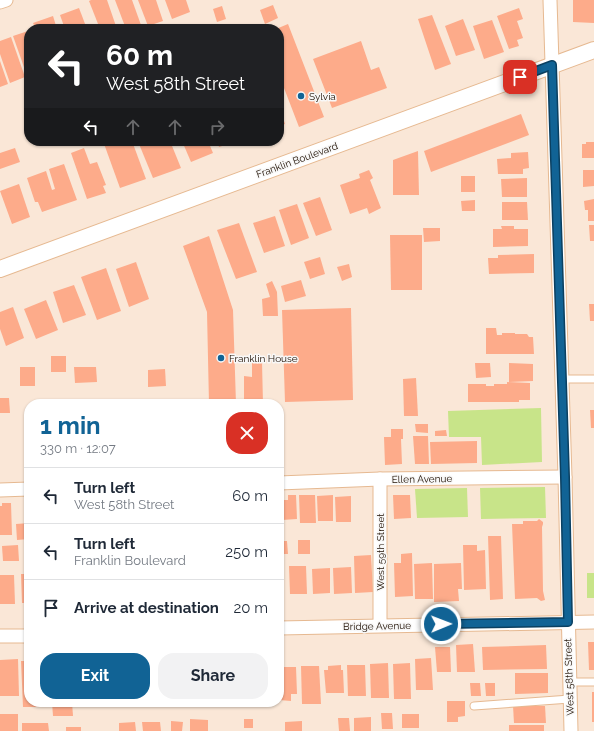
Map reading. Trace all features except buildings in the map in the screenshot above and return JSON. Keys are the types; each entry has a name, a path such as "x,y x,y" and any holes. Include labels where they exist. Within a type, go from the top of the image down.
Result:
{"street":[{"path":"0,2 6,0"},
{"name":"West 58th Street","path":"550,0 565,477 571,731"},
{"name":"Franklin Boulevard","path":"0,269 594,50"},
{"name":"Ellen Avenue","path":"284,482 565,477"},
{"name":"West 59th Street","path":"380,479 380,625"},
{"path":"0,490 24,489"},
{"name":"Bridge Avenue","path":"284,628 594,622"},
{"path":"0,636 24,636"}],"lane":[{"path":"562,379 594,378"},
{"path":"570,682 594,682"},
{"path":"474,706 570,699"}],"green space":[{"path":"541,408 542,462 482,465 481,437 449,437 448,411"},
{"path":"545,487 546,518 481,519 480,488"},
{"path":"467,488 468,517 417,518 415,489"},
{"path":"587,573 594,573 594,598 587,598"}],"place":[{"name":"Sylvia","path":"301,96"},
{"name":"Franklin House","path":"221,358"}],"route":[{"path":"441,624 568,622 552,65 520,77"}]}
